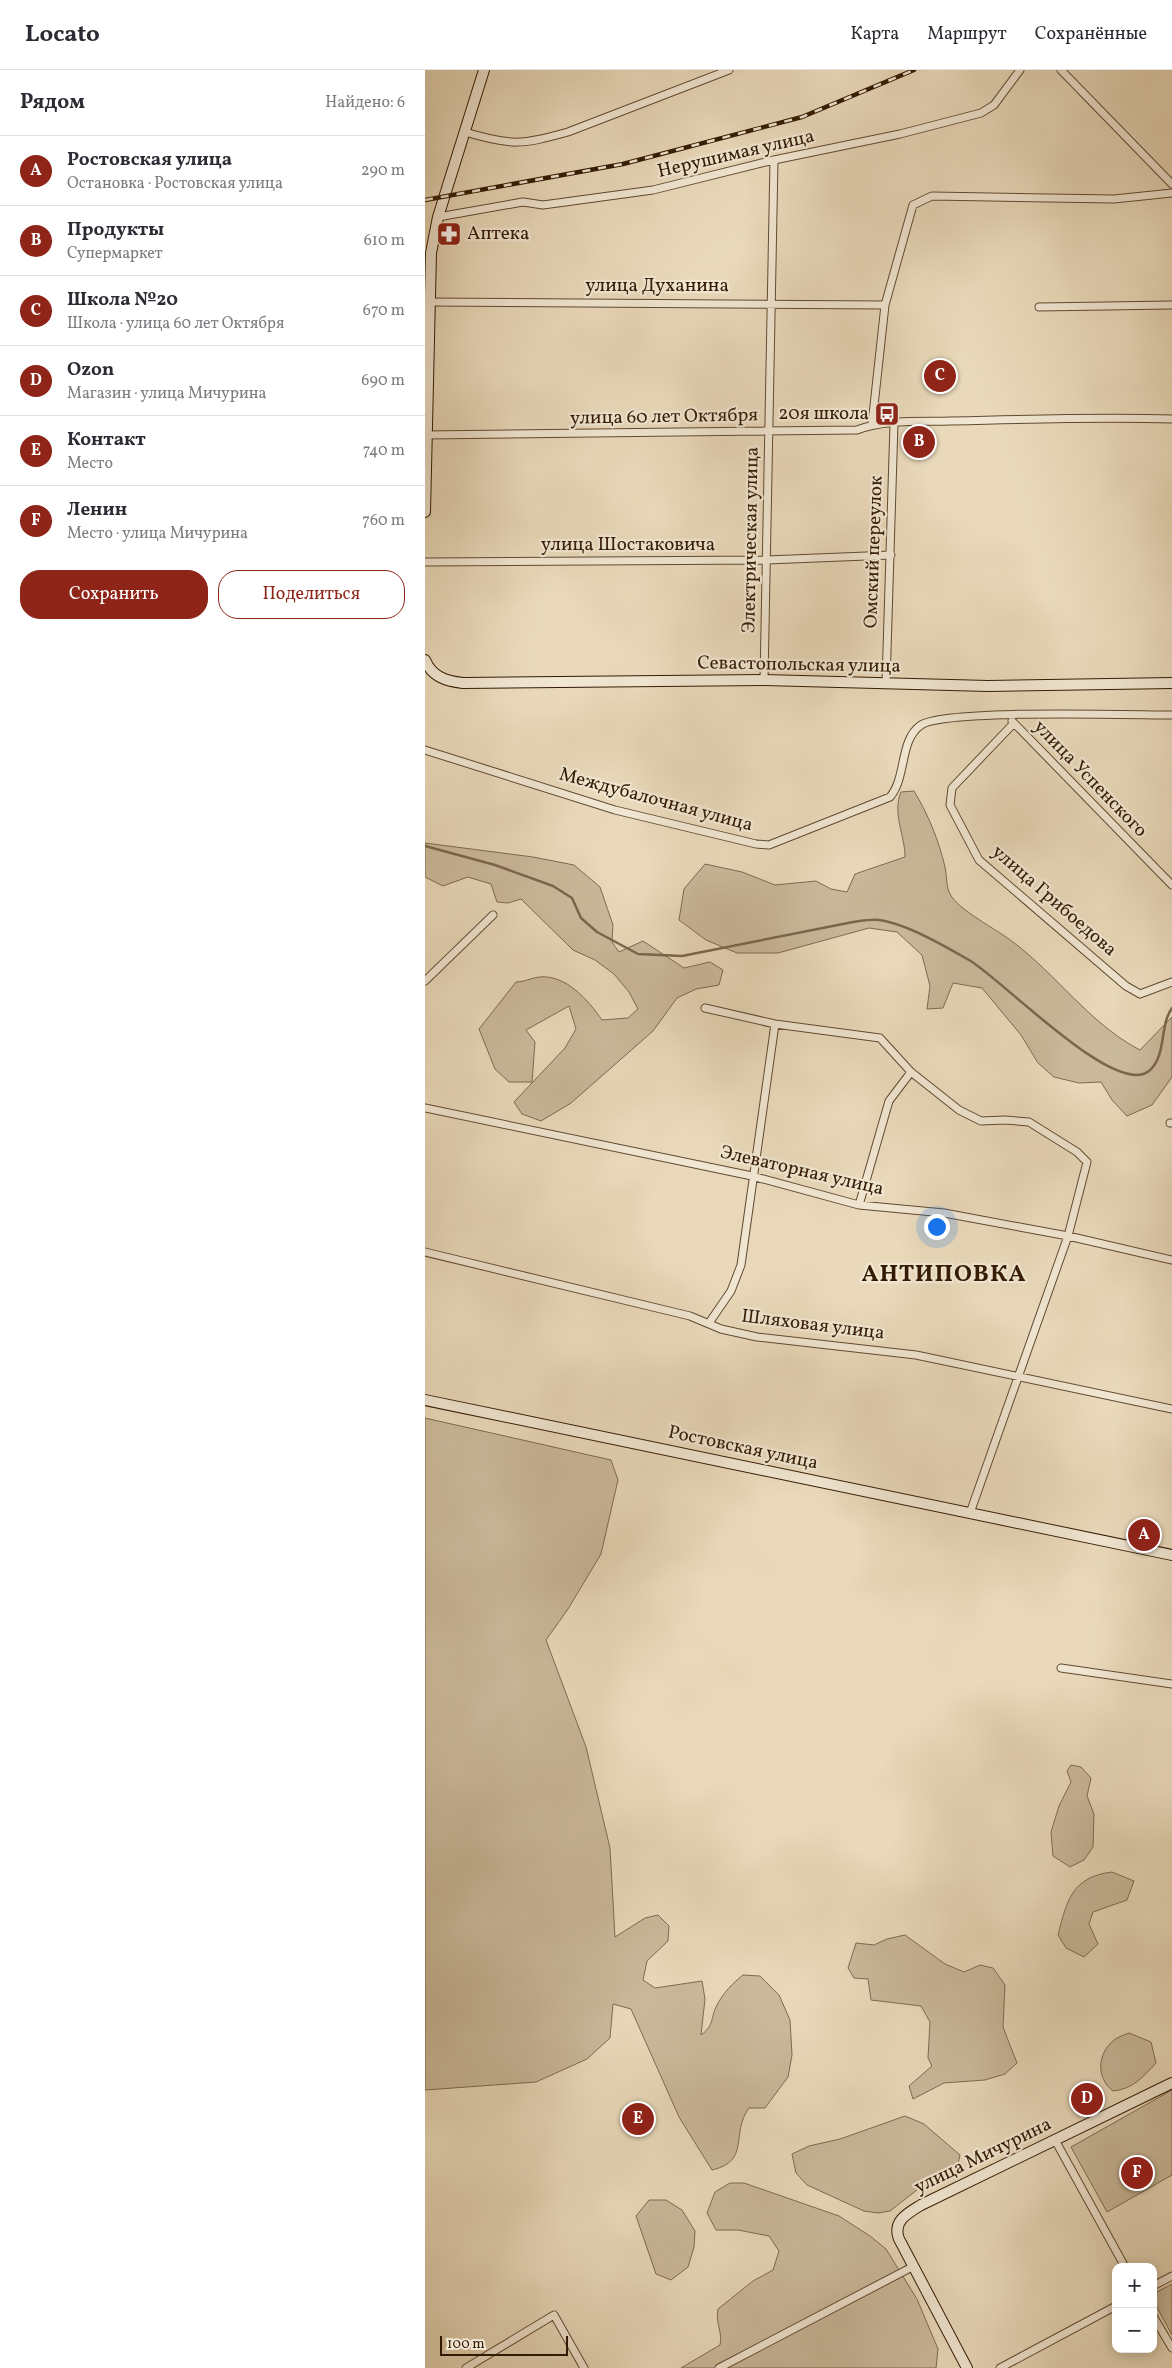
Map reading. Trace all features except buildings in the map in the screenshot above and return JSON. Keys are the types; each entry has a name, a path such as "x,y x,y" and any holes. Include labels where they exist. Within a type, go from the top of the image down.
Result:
{"street":[{"path":"425,512 429,302 427,287 431,254 438,216 484,70"},
{"path":"465,132 505,143 526,143 542,140 568,132 729,70"},
{"name":"Нерушимая улица","path":"438,216 523,202 543,205 653,190 774,160 900,134 981,113 994,105 1020,70"},
{"path":"1061,70 1172,184"},
{"name":"Электрическая улица","path":"764,680 774,160"},
{"path":"872,424 885,305 913,205 932,196 1113,199 1172,193"},
{"name":"улица Духанина","path":"429,302 885,305"},
{"path":"1039,307 1172,305"},
{"name":"улица 60 лет Октября","path":"426,435 769,432 857,430 872,424 894,423 989,420 1172,419"},
{"name":"Омский переулок","path":"886,683 894,423"},
{"name":"улица Шостаковича","path":"425,562 767,560 891,555"},
{"name":"Севастопольская улица","path":"426,667 443,679 463,683 764,680 988,686 1172,683"},
{"name":"Междубалочная улица","path":"425,750 615,810 756,844 769,845 890,797 899,781 910,740 921,724 947,717 1172,715"},
{"name":"улица Успенского","path":"1006,716 1172,886"},
{"name":"улица Грибоедова","path":"1014,724 952,788 950,805 979,860 1126,986 1140,994 1172,982"},
{"path":"425,982 493,915"},
{"path":"705,1008 775,1024 873,1036 885,1043 911,1072 959,1110 981,1121 1029,1122 1083,1156 1087,1167 1068,1236 970,1513"},
{"path":"709,1323 731,1291 741,1265 752,1176 775,1024"},
{"path":"859,1205 889,1101 911,1072"},
{"name":"Элеваторная улица","path":"425,1108 752,1176 859,1205 944,1213 1068,1236 1172,1260"},
{"name":"Шляховая улица","path":"425,1252 690,1316 733,1332 757,1337 916,1355 1172,1410"},
{"name":"Ростовская улица","path":"425,1400 1172,1555"},
{"path":"1061,1668 1172,1684"},
{"name":"улица Мичурина","path":"914,2266 899,2239 897,2227 906,2214 1172,2084"},
{"path":"1055,2140 1123,2263"},
{"path":"719,2368 914,2266 967,2368"},
{"path":"1157,2284 1172,2276"},
{"path":"1001,2368 1112,2308"},
{"path":"466,2368 554,2315 584,2368"},
{"path":"1157,2323 1172,2348"}],"shaded area":[{"path":"914,791 928,818 943,857 950,894 961,907 1013,942 1105,1027 1140,1050 1172,1017 1172,1077 1152,1105 1127,1116 1112,1100 1101,1082 1079,1083 1054,1077 1038,1063 1021,1035 982,988 953,983 943,1008 927,1009 930,986 922,955 897,932 869,928 778,953 737,953 706,940 679,920 684,889 705,864 742,872 775,885 816,881 831,889 847,892 855,874 905,857 898,816 899,800 901,792"},
{"path":"425,843 533,857 574,865 600,887 613,925 612,942 619,952 643,941 684,968 710,962 723,970 719,985 696,989 677,998 653,1031 571,1103 541,1121 522,1114 514,1102 565,1048 576,1029 569,1006 526,1030 535,1042 532,1082 509,1082 495,1069 479,1029 516,982 539,977 549,977 558,980 576,990 602,1020 628,1018 638,1009 629,992 614,974 595,960 573,950 521,899 508,903 497,902 491,884 468,877 443,886 425,877"},
{"path":"425,1418 611,1460 618,1480 601,1554 568,1609 546,1640 586,1747 610,1848 615,1937 645,1918 658,1915 669,1926 668,1941 647,1961 643,1980 655,1988 702,1981 705,1999 701,2035 710,2025 722,1996 743,1975 760,1976 779,1995 790,2020 792,2055 788,2077 765,2108 749,2108 741,2127 736,2153 732,2160 724,2166 712,2170 679,2117 631,2009 613,2004 610,2038 587,2059 536,2082 425,2090"},
{"path":"1071,1765 1081,1767 1091,1778 1087,1796 1094,1814 1093,1847 1084,1860 1070,1867 1053,1856 1051,1832 1059,1806 1071,1782 1067,1771"},
{"path":"1112,1872 1134,1881 1127,1900 1093,1912 1089,1924 1098,1944 1084,1957 1066,1948 1058,1935 1068,1901 1073,1892 1088,1879"},
{"path":"905,1935 945,1964 964,1972 980,1965 993,1968 1005,1985 1003,2027 1017,2063 1005,2074 985,2080 944,2083 913,2099 909,2086 932,2066 928,2058 930,2022 921,2006 871,2000 868,1979 854,1978 848,1968 856,1943 874,1945 887,1939"},
{"path":"1129,2033 1151,2042 1156,2063 1132,2085 1113,2091 1107,2086 1101,2073 1102,2059 1104,2052 1114,2040"},
{"path":"1172,2090 1172,2175 1107,2212 1071,2147"},
{"path":"905,2116 924,2124 960,2155 956,2172 922,2186 890,2211 878,2213 864,2211 807,2185 796,2173 792,2154 809,2146 840,2139"},
{"path":"730,2183 744,2183 839,2216 886,2249 917,2299 938,2349 936,2368 681,2368 720,2345 718,2309 753,2281 773,2270 779,2251 769,2236 738,2230 716,2230 707,2213 715,2192"},
{"path":"649,2200 666,2200 682,2210 695,2231 694,2247 688,2267 671,2280 656,2274 636,2216"},
{"path":"1172,2284 1172,2335 1157,2307 1157,2292"}],"waterway":[{"path":"425,846 495,865 553,886 572,898 581,918 597,932 638,954 682,956 853,922 866,920 890,922 925,936 969,960 1086,1053 1111,1068 1133,1075 1149,1071 1155,1065 1161,1049 1165,1023 1172,1008"}],"railway":[{"path":"425,200 623,164 802,117 914,70"}],"place":[{"name":"Аптека","path":"449,234"},
{"name":"Школа №20","path":"940,376"},
{"name":"20я школа","path":"887,414"},
{"name":"Продукты","path":"919,442"},
{"name":"Ростовская улица","path":"1144,1535"},
{"name":"Ozon","path":"1087,2099"},
{"name":"Контакт","path":"638,2119"},
{"name":"Ленин","path":"1137,2173"}],"district":[{"name":"АНТИПОВКА","path":"944,1275"}]}
